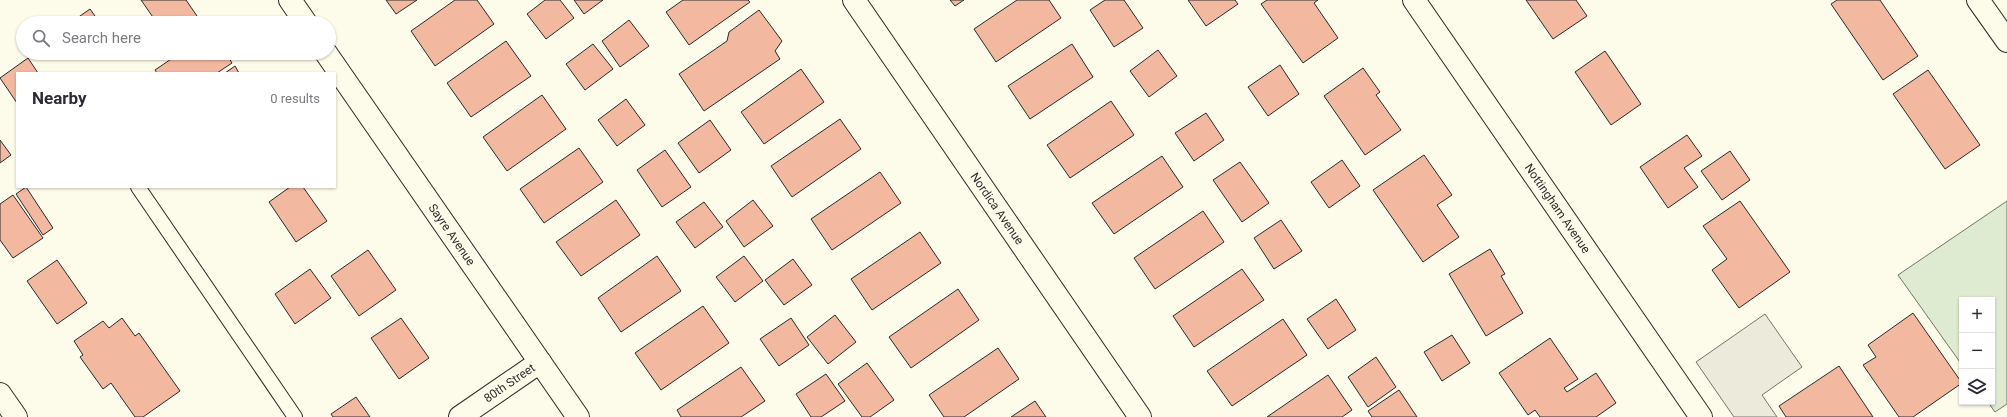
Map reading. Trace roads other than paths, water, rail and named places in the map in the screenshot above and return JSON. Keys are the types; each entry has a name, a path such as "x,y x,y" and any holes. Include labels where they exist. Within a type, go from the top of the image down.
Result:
{"street":[{"path":"290,0 301,16"},
{"name":"Nordica Avenue","path":"854,0 1140,417"},
{"name":"Nottingham Avenue","path":"1414,0 1701,417"},
{"path":"1978,0 2007,41"},
{"name":"Sayre Avenue","path":"331,60 578,417"},
{"name":"80th Street","path":"460,417 540,362"},
{"path":"0,394 16,417"}],"lane":[{"path":"139,188 295,417"}]}
